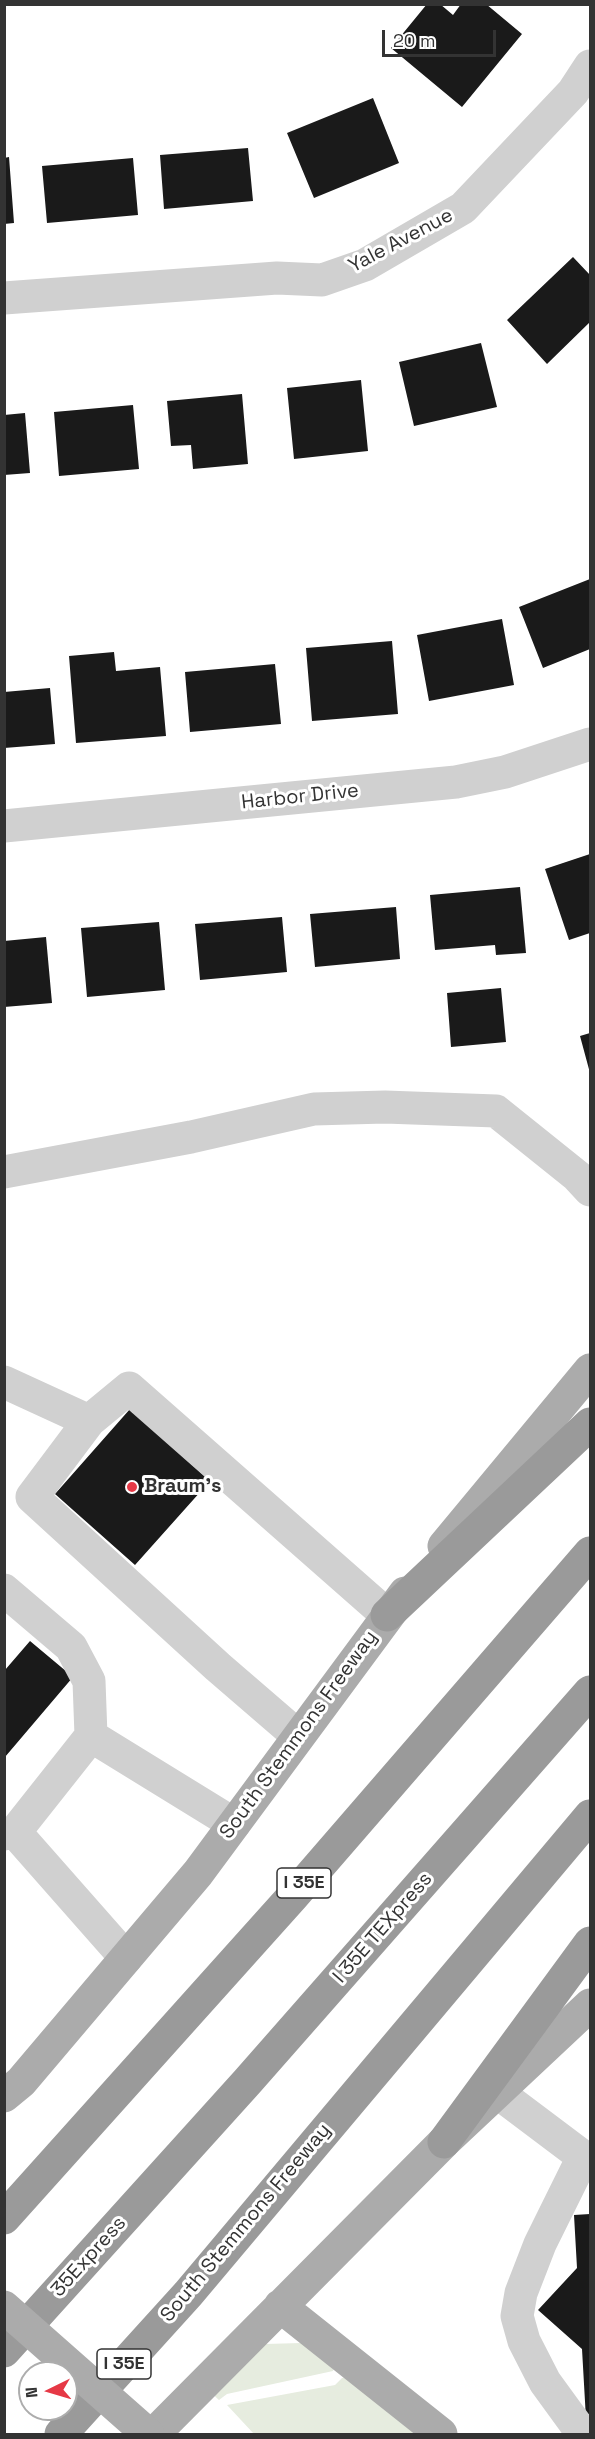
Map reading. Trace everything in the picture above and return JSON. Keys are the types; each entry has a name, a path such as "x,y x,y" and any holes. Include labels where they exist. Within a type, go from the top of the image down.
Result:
{"highway":[{"path":"387,1615 591,1424"},
{"name":"I 35E","path":"4,2218 301,1887 591,1553"},
{"name":"I 35E TEXpress","path":"174,2164 591,1692"},
{"name":"South Stemmons Freeway","path":"61,2434 188,2294 591,1816"},
{"path":"444,2142 591,1943"},
{"name":"35Express","path":"4,2351 174,2164"}],"main road":[{"name":"South Stemmons Freeway","path":"10,2082 126,1958 198,1873 387,1615 591,1370"},
{"path":"154,2434 444,2142 591,2005"},
{"path":"280,2306 441,2434"},
{"path":"4,2307 148,2434"}],"street":[{"name":"Yale Avenue","path":"4,298 277,278 322,279 365,265 463,208 573,92 591,66"},
{"name":"Harbor Drive","path":"4,826 456,782 505,772 591,744"},
{"path":"4,1172 191,1137 314,1109 408,1108 496,1111 577,1176 591,1190"},
{"path":"4,1382 89,1421"},
{"path":"298,1736 211,1661 32,1497 89,1421 129,1388 387,1615"},
{"path":"4,1590 71,1647 89,1681 91,1736 10,1833 126,1958"},
{"path":"91,1736 234,1824"},
{"path":"497,2092 587,2160 540,2244 521,2293 517,2316 524,2341 545,2382 577,2426 591,2434"}],"shaded area":[{"path":"301,2343 337,2360 333,2371 227,2394 219,2400 208,2390 265,2344"},
{"path":"358,2376 423,2434 254,2434 227,2405 335,2385 342,2378"}],"building":[{"path":"427,4 440,4 453,15 461,4 486,4 522,34 462,107 391,48"},
{"path":"373,98 399,163 314,198 287,133"},
{"path":"248,148 253,201 164,209 160,155"},
{"path":"9,157 14,223 4,224 4,158"},
{"path":"133,158 138,215 47,223 42,166"},
{"path":"573,257 590,275 590,322 547,364 507,320"},
{"path":"481,343 497,407 414,426 399,362"},
{"path":"361,380 368,451 294,459 287,388"},
{"path":"242,394 248,464 193,469 191,445 171,446 167,401"},
{"path":"133,405 139,469 59,476 54,412"},
{"path":"25,413 30,473 4,475 4,415"},
{"path":"590,579 590,649 543,668 519,607"},
{"path":"502,619 514,685 429,701 417,635"},
{"path":"392,641 398,714 312,721 306,648"},
{"path":"114,652 116,671 160,667 166,736 76,743 69,656"},
{"path":"275,664 281,724 190,732 185,672"},
{"path":"50,688 55,744 4,748 4,692"},
{"path":"590,854 590,933 569,940 545,869"},
{"path":"520,887 526,953 496,955 495,945 435,950 430,895"},
{"path":"396,907 400,959 315,967 310,914"},
{"path":"282,917 287,972 200,980 195,924"},
{"path":"159,922 165,990 87,997 81,928"},
{"path":"46,937 52,1003 4,1007 4,941"},
{"path":"501,988 506,1042 451,1047 447,993"},
{"path":"590,1033 590,1073 580,1036"},
{"name":"Braum's","path":"130,1409 210,1481 135,1565 55,1494"},
{"path":"30,1641 73,1677 5,1757 5,1670"},
{"path":"590,2214 590,2419 586,2419 582,2349 538,2310 577,2268 574,2215"}],"place":[{"name":"Braum's","path":"132,1487"}]}
